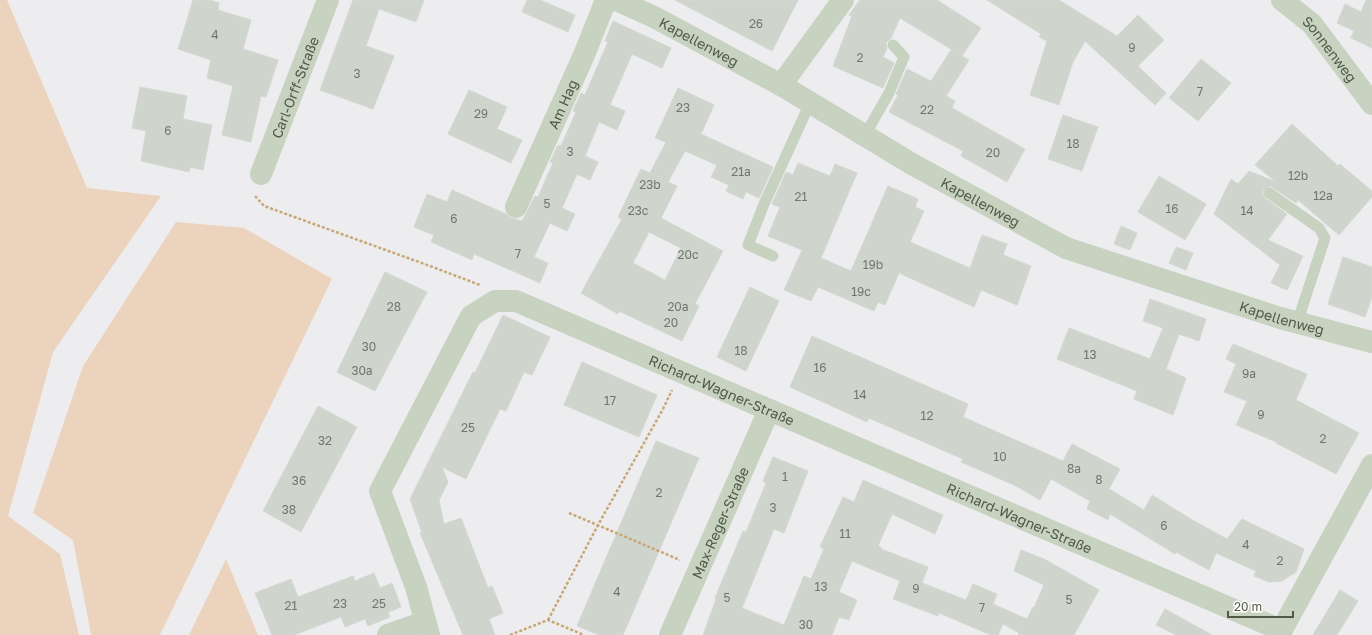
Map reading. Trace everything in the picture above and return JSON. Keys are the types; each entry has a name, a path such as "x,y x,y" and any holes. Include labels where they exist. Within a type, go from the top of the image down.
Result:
{"street":[{"name":"Carl-Orff-Straße","path":"261,174 328,0"},
{"name":"Am Hag","path":"516,207 584,55 606,0"},
{"name":"Kapellenweg","path":"616,0 654,17 780,85 912,164 1066,248 1297,323 1372,342"},
{"path":"780,85 843,0"},
{"name":"Sonnenweg","path":"1282,0 1312,24 1372,104"},
{"path":"388,635 427,629 416,588 380,492 472,316 495,301"},
{"name":"Richard-Wagner-Straße","path":"495,301 516,301 1280,633"},
{"name":"Max-Reger-Straße","path":"670,635 769,410"},
{"path":"1280,633 1372,465"}],"lane":[{"path":"865,135 889,93 904,57 893,45"},
{"path":"773,256 748,245 764,204 810,103"},
{"path":"1269,194 1319,228 1326,238 1297,323"}],"path":[{"path":"261,174 255,195 264,206 487,288 495,301"},
{"path":"510,635 548,620 598,525 663,408 680,372"},
{"path":"569,513 699,568"},
{"path":"548,620 584,635"}],"shaded area":[{"path":"0,0 7,0 87,188 161,196 53,352 8,516 60,554 79,635 0,635"},
{"path":"176,222 244,228 332,279 160,635 91,635 73,540 33,513 83,366"},
{"path":"226,559 258,635 189,635"}],"building":[{"path":"193,0 210,0 219,3 218,10 251,20 243,49 278,60 266,97 261,96 251,142 222,135 233,86 207,78 211,60 178,49"},
{"path":"353,0 424,0 416,22 379,9 366,46 394,56 373,109 320,90"},
{"path":"527,0 540,0 575,15 568,32 522,12"},
{"path":"675,0 798,0 772,51"},
{"path":"860,0 937,0 981,28 962,56 900,18 891,38 886,43 887,48 883,57 894,63 883,88 833,66 852,16 849,15"},
{"path":"987,0 1059,0 1117,36 1138,15 1164,40 1138,66 1166,93 1155,105 1085,41 1073,62 1059,105 1030,95 1047,41 1039,37 1041,34"},
{"path":"1366,0 1372,0 1372,48 1351,38 1354,31 1337,23 1345,4 1361,12"},
{"path":"613,21 671,48 662,68 632,54 610,105 625,111 617,130 599,122 585,156 598,162 590,180 577,174 562,208 575,214 567,231 550,223 534,257 548,263 540,283 474,254 472,260 431,242 434,235 414,227 427,194 447,202 452,190 506,214 511,218 522,221 535,196 538,197 553,163 550,162 558,145 561,146 576,112 573,111 581,93 585,95 608,42 605,41"},
{"path":"951,50 969,60 946,96 955,101 952,108 1025,149 1007,182 961,156 963,151 889,112 898,95 896,94 907,69 931,81"},
{"path":"1201,59 1231,83 1198,121 1169,98"},
{"path":"140,87 187,96 183,119 212,125 203,170 190,167 189,172 141,161 146,131 132,128"},
{"path":"678,88 714,105 701,134 773,167 759,198 746,192 743,199 726,191 729,185 711,177 717,165 685,151 668,182 677,186 661,218 723,251 695,304 699,306 682,341 619,311 618,314 581,293 622,219 618,217 641,169 650,173 666,142 655,138","holes":["649,232 681,248 665,280 633,263"]},
{"path":"469,90 507,107 497,129 522,140 511,163 448,134"},
{"path":"1063,115 1098,127 1082,171 1048,159"},
{"path":"1292,124 1338,166 1340,164 1372,191 1372,197 1339,235 1298,200 1296,203 1270,186 1264,189 1262,193 1265,198 1287,214 1268,240 1303,256 1287,290 1271,283 1280,265 1214,214 1231,179 1238,184 1249,171 1276,182 1255,165"},
{"path":"798,163 830,176 835,164 857,173 821,258 851,271 888,186 918,199 915,207 924,211 910,242 970,268 982,235 1007,244 1003,255 1031,266 1017,305 981,290 974,307 899,273 885,305 878,302 874,311 818,287 811,301 784,290 802,250 768,236 780,207 772,204 786,172 793,175"},
{"path":"1159,176 1206,204 1185,240 1138,212"},
{"path":"1121,226 1137,233 1130,250 1114,244"},
{"path":"1176,247 1193,253 1186,270 1169,263"},
{"path":"1343,257 1372,267 1372,297 1365,317 1328,304"},
{"path":"385,272 427,292 375,391 337,372"},
{"path":"750,287 779,301 746,371 717,357"},
{"path":"1150,299 1206,319 1199,341 1179,334 1166,369 1186,378 1173,415 1134,399 1137,391 1057,359 1069,328 1150,359 1163,328 1143,321"},
{"path":"503,315 550,337 532,375 524,372 506,411 500,409 466,479 442,467 448,482 439,500 444,524 461,518 488,588 492,586 503,613 489,619 495,635 463,635 420,533 422,533 410,499"},
{"path":"812,336 968,404 963,417 1063,461 1072,444 1120,469 1109,489 1144,510 1152,495 1227,539 1242,519 1304,549 1296,572 1282,581 1269,582 1254,576 1256,571 1216,553 1209,570 1176,552 1175,554 1110,514 1108,520 1087,509 1090,501 1051,479 1040,500 1016,486 961,462 963,459 869,418 867,422 790,387"},
{"path":"1233,344 1307,374 1296,400 1359,433 1336,474 1276,442 1236,425 1247,401 1224,392 1236,364 1226,359"},
{"path":"582,362 657,395 639,437 564,405"},
{"path":"318,406 357,427 301,532 263,511"},
{"path":"656,441 699,458 623,635 599,635 577,626"},
{"path":"773,457 808,471 784,533 774,529 742,608 784,625 804,576 811,579 824,549 820,547 843,497 854,502 863,480 943,515 935,534 892,514 878,546 882,548 881,549 928,567 922,583 966,600 973,584 997,594 993,604 1027,619 1033,607 1034,608 1044,585 1014,571 1021,550 1044,559 1099,590 1074,635 1018,635 1019,633 1003,624 998,635 991,635 939,613 938,616 893,599 900,581 852,561 839,592 857,600 849,620 839,617 832,635 703,635 716,599 715,598 743,531 746,532 766,483 763,481"},
{"path":"374,573 380,588 392,583 401,607 388,612 390,617 368,626 365,619 345,627 341,617 294,635 272,635 255,593 291,579 298,597 353,576 355,581"},
{"path":"1340,590 1358,601 1337,635 1313,635"},
{"path":"1165,609 1212,635 1176,635 1156,625"}]}
